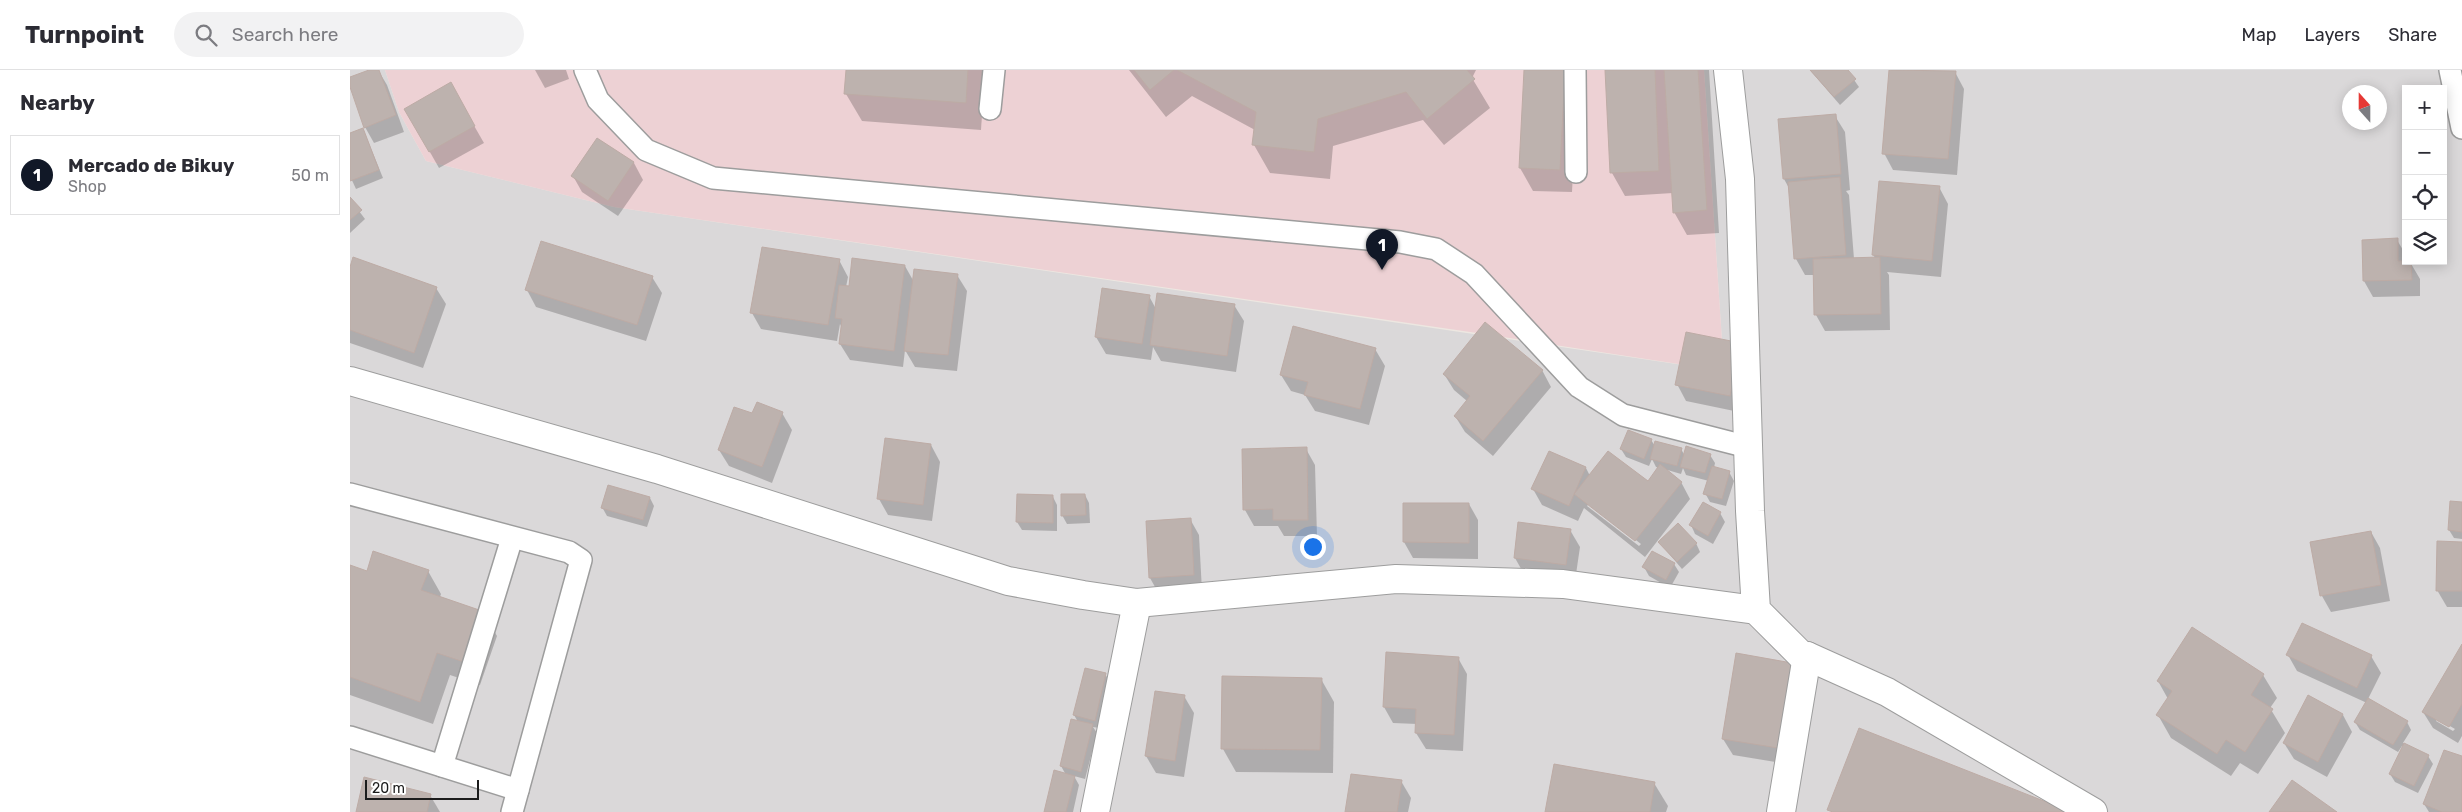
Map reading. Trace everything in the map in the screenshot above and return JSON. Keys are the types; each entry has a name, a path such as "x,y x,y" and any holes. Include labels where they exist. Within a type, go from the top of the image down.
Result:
{"street":[{"path":"1728,70 1740,179 1748,447 1756,610"},
{"path":"350,381 657,469 1008,581 1137,603 1396,579 1563,584 1756,610 1802,656 1807,656 1887,692 2093,812"},
{"path":"1096,812 1137,603"},
{"path":"1781,812 1807,656"}],"lane":[{"path":"585,70 598,100 646,150 713,178 1390,241 1436,249 1474,274 1578,387 1622,415 1748,447"},
{"path":"990,109 994,70"},
{"path":"1575,70 1576,172"},
{"path":"2450,70 2462,128"},
{"path":"350,494 569,552 581,560 512,812"},
{"path":"442,766 512,538"},
{"path":"350,737 518,790"}],"shaded area":[{"path":"350,70 385,70 399,112 426,161 614,207 1724,371 1704,70 2462,70 2462,812 350,812"},
{"path":"385,70 1704,70 1724,371 614,207 426,161 399,112"}],"building":[{"path":"369,70 379,70 396,115 364,128 350,87 350,77"},
{"path":"846,70 968,70 966,103 844,94"},
{"path":"1134,70 1174,70 1150,90"},
{"path":"1177,70 1467,70 1475,79 1427,119 1406,92 1318,119 1314,152 1252,145 1256,112"},
{"path":"1524,70 1565,70 1560,170 1519,168"},
{"path":"1605,70 1655,70 1659,171 1610,173"},
{"path":"1664,70 1698,70 1707,210 1673,213"},
{"path":"1810,70 1848,70 1856,79 1834,97"},
{"path":"1889,70 1956,71 1948,159 1882,154"},
{"path":"451,82 475,126 429,152 404,109"},
{"path":"1836,114 1841,174 1783,179 1778,119"},
{"path":"363,128 379,170 350,181 350,133"},
{"path":"597,138 634,162 608,201 571,176"},
{"path":"1840,177 1846,255 1794,259 1788,182"},
{"path":"1879,181 1940,186 1932,261 1872,255"},
{"path":"350,197 362,210 350,220"},
{"path":"2398,238 2398,261 2402,261 2402,265 2411,265 2412,280 2363,281 2362,240"},
{"path":"541,241 653,276 637,325 525,290"},
{"path":"762,247 840,259 828,325 750,313"},
{"path":"353,257 437,287 414,353 350,330 350,267"},
{"path":"1880,257 1881,314 1814,315 1813,259"},
{"path":"852,258 905,265 894,351 839,344 842,319 835,318 839,285 849,286"},
{"path":"914,269 958,274 948,355 904,351"},
{"path":"1102,288 1150,295 1142,344 1095,337"},
{"path":"1157,293 1235,304 1227,356 1150,345"},
{"path":"1485,322 1543,370 1483,441 1454,416 1470,396 1443,374"},
{"path":"1293,326 1376,348 1360,409 1304,395 1308,382 1280,375"},
{"path":"1686,332 1741,343 1730,396 1675,385"},
{"path":"757,402 783,412 762,467 718,450 734,407 752,413"},
{"path":"1628,430 1652,439 1644,459 1620,449"},
{"path":"885,438 931,444 923,505 877,499"},
{"path":"1655,441 1682,448 1677,466 1650,459"},
{"path":"1686,446 1711,454 1705,473 1680,467"},
{"path":"1307,447 1308,520 1273,520 1273,509 1243,510 1242,449"},
{"path":"1549,451 1586,467 1569,506 1531,489"},
{"path":"1608,451 1648,481 1660,464 1682,482 1635,541 1574,494"},
{"path":"1712,466 1730,471 1722,499 1703,494"},
{"path":"608,485 650,497 643,520 601,508"},
{"path":"1017,494 1053,495 1053,523 1016,522"},
{"path":"1061,494 1085,494 1086,515 1061,516"},
{"path":"2450,501 2462,502 2462,532 2448,530"},
{"path":"1703,502 1721,512 1708,536 1689,525"},
{"path":"1403,503 1469,503 1469,543 1403,542"},
{"path":"1191,518 1194,575 1149,578 1146,521"},
{"path":"1518,522 1571,529 1566,565 1514,558"},
{"path":"1678,523 1697,543 1677,562 1658,542"},
{"path":"2371,531 2381,585 2320,596 2310,542"},
{"path":"2437,541 2462,542 2462,591 2436,591"},
{"path":"373,551 429,570 421,590 485,612 467,663 437,653 420,702 350,677 350,565 367,571"},
{"path":"1652,551 1675,563 1666,580 1642,567"},
{"path":"2302,623 2372,655 2357,688 2286,655"},
{"path":"2192,627 2264,674 2251,695 2273,709 2245,752 2226,740 2217,754 2156,715 2172,691 2157,681"},
{"path":"2462,644 2462,704 2449,727 2422,712"},
{"path":"1386,652 1459,657 1454,735 1415,733 1416,709 1383,707"},
{"path":"1736,653 1792,663 1778,748 1722,739"},
{"path":"1085,668 1106,673 1095,721 1073,715"},
{"path":"1222,676 1322,678 1320,750 1221,749"},
{"path":"1155,691 1185,695 1175,761 1145,756"},
{"path":"2308,695 2343,714 2318,762 2283,743"},
{"path":"2368,698 2408,721 2393,745 2354,722"},
{"path":"1071,719 1093,724 1081,772 1060,766"},
{"path":"1859,728 2064,809 2063,812 1833,812 1827,810"},
{"path":"2404,743 2429,755 2414,786 2389,774"},
{"path":"2444,750 2462,756 2462,812 2442,812 2423,804"},
{"path":"1554,764 1655,782 1650,812 1545,812"},
{"path":"1054,770 1075,776 1066,812 1044,812"},
{"path":"1351,774 1402,780 1397,812 1345,812"},
{"path":"364,777 431,794 427,812 356,812"},
{"path":"2292,780 2337,812 2269,812"}],"place":[{"name":"Mercado de Bikuy","path":"1382,270"}]}
